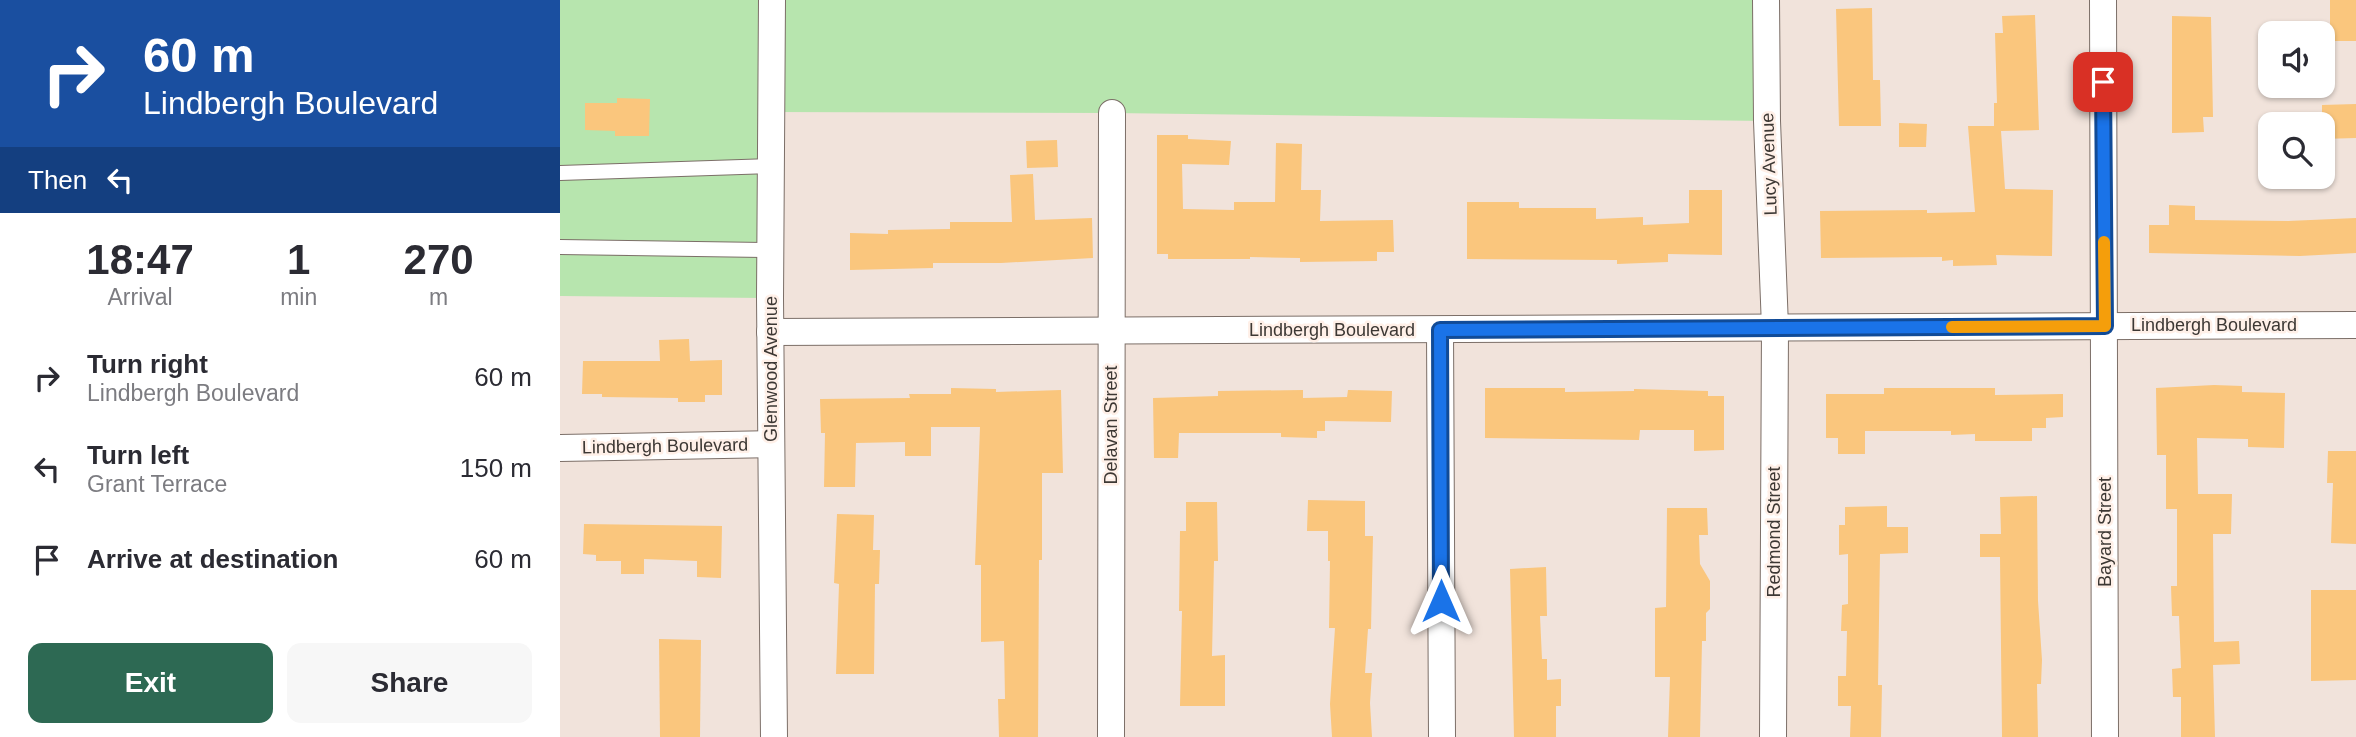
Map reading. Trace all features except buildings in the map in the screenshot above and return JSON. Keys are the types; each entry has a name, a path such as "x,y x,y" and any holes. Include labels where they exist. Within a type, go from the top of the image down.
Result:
{"street":[{"name":"Glenwood Avenue","path":"772,0 770,332 774,737"},
{"name":"Lucy Avenue","path":"1766,0 1767,121 1775,327"},
{"name":"Bayard Street","path":"2103,0 2105,737"},
{"name":"Delavan Street","path":"1111,737 1112,113"},
{"name":"Lindbergh Boulevard","path":"770,332 2356,325"},
{"name":"Redmond Street","path":"1773,737 1775,327"},
{"path":"1440,330 1442,737"},
{"name":"Lindbergh Boulevard","path":"560,448 771,444"}],"lane":[{"path":"560,173 771,166"},
{"path":"560,247 771,250"}],"green space":[{"path":"560,0 1766,0 1767,121 772,112 770,298 560,296"}],"slow traffic":[{"path":"1952,327 2105,326 2104,242"}],"route":[{"path":"1441,601 1440,330 2105,326 2103,82"}]}
